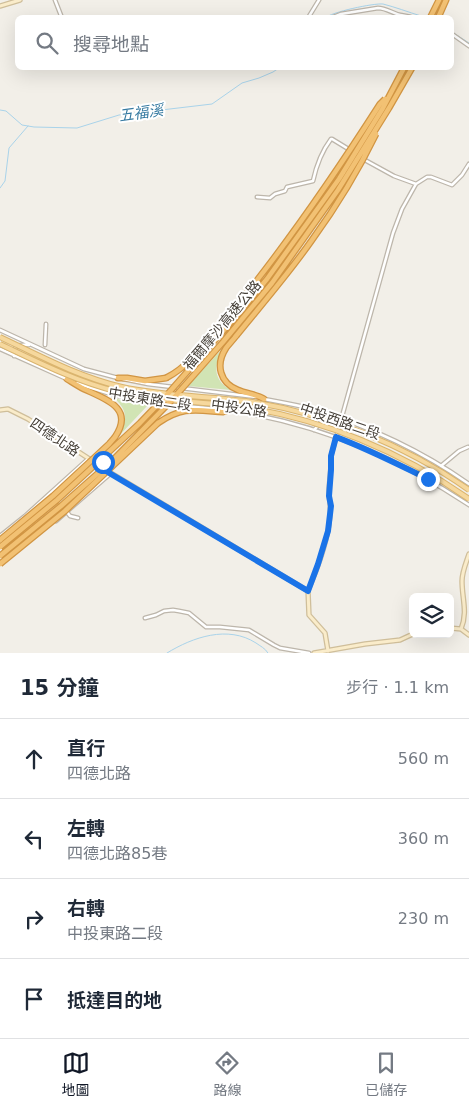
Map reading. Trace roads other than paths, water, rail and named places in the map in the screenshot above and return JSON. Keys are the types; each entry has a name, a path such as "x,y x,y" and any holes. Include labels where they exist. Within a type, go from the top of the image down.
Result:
{"highway":[{"path":"432,15 439,0"},
{"path":"439,15 446,0"},
{"name":"福爾摩沙高速公路","path":"0,547 107,454 165,397 224,332 267,279 339,179 383,108 403,70"},
{"name":"福爾摩沙高速公路","path":"0,556 113,460 171,401 223,342 272,283 338,190 411,70"},
{"path":"118,378 145,381 166,378 176,373 191,359 266,271 331,179 380,104 390,94"},
{"path":"264,399 257,395 237,390 227,384 220,369 226,349 313,239 356,170 389,108"},
{"path":"0,540 53,496 110,444 119,431 121,422 120,411 112,403 66,379"},
{"path":"0,565 65,511 158,423 177,412 190,409 223,412 228,410"}],"main road":[{"name":"中投公路","path":"0,337 82,375 110,384 146,391 222,398 262,404 304,413 344,426 411,455 469,490"},
{"name":"中投公路","path":"0,344 70,376 116,392 277,413 316,424 384,450 469,498"}],"street":[{"path":"0,6 20,0"},
{"path":"55,0 61,15"},
{"path":"310,15 319,0"},
{"path":"338,15 378,8 398,15"},
{"path":"454,35 469,46"},
{"path":"258,197 270,198 275,194 285,191 287,187 313,181 315,171 330,139 370,164 416,184"},
{"path":"328,651 325,632 309,615 308,591 328,531 331,506 329,496 331,456 393,233 402,208 416,184 427,177 431,177 452,185 469,164"},
{"path":"45,345 46,324"},
{"name":"中投西路二段","path":"0,330 84,369 118,378 148,384 264,399 313,409 389,438 441,466 469,484"},
{"path":"14,356 13,350 16,346 23,344 31,345"},
{"name":"中投東路二段","path":"0,349 66,379 104,393 140,401 228,410 259,416 336,437 355,444 428,479 469,504"},
{"name":"四德北路","path":"0,410 8,409 23,416 111,474 308,591"},
{"path":"314,430 321,422 320,412"},
{"path":"441,466 458,451 468,447"},
{"path":"0,536 88,459"},
{"path":"99,466 103,462"},
{"path":"0,565 68,512 111,474"},
{"path":"51,493 70,516 78,518"},
{"path":"461,629 466,611 462,579 469,554"},
{"path":"145,618 172,610 189,613 206,627 248,630 280,648 309,653"},
{"path":"454,628 461,629 469,635"},
{"path":"314,653 400,640 409,636"}],"waterway":[{"name":"五福溪","path":"332,15 362,6 378,4 388,5 418,15"},
{"name":"五福溪","path":"454,33 469,43"},
{"name":"五福溪","path":"0,110 6,111 22,125 77,128 119,115 212,104 242,83 276,70"},
{"path":"0,188 5,181 9,148 28,126"},
{"path":"167,653 199,638 222,634 245,638 256,643 268,653"}]}
